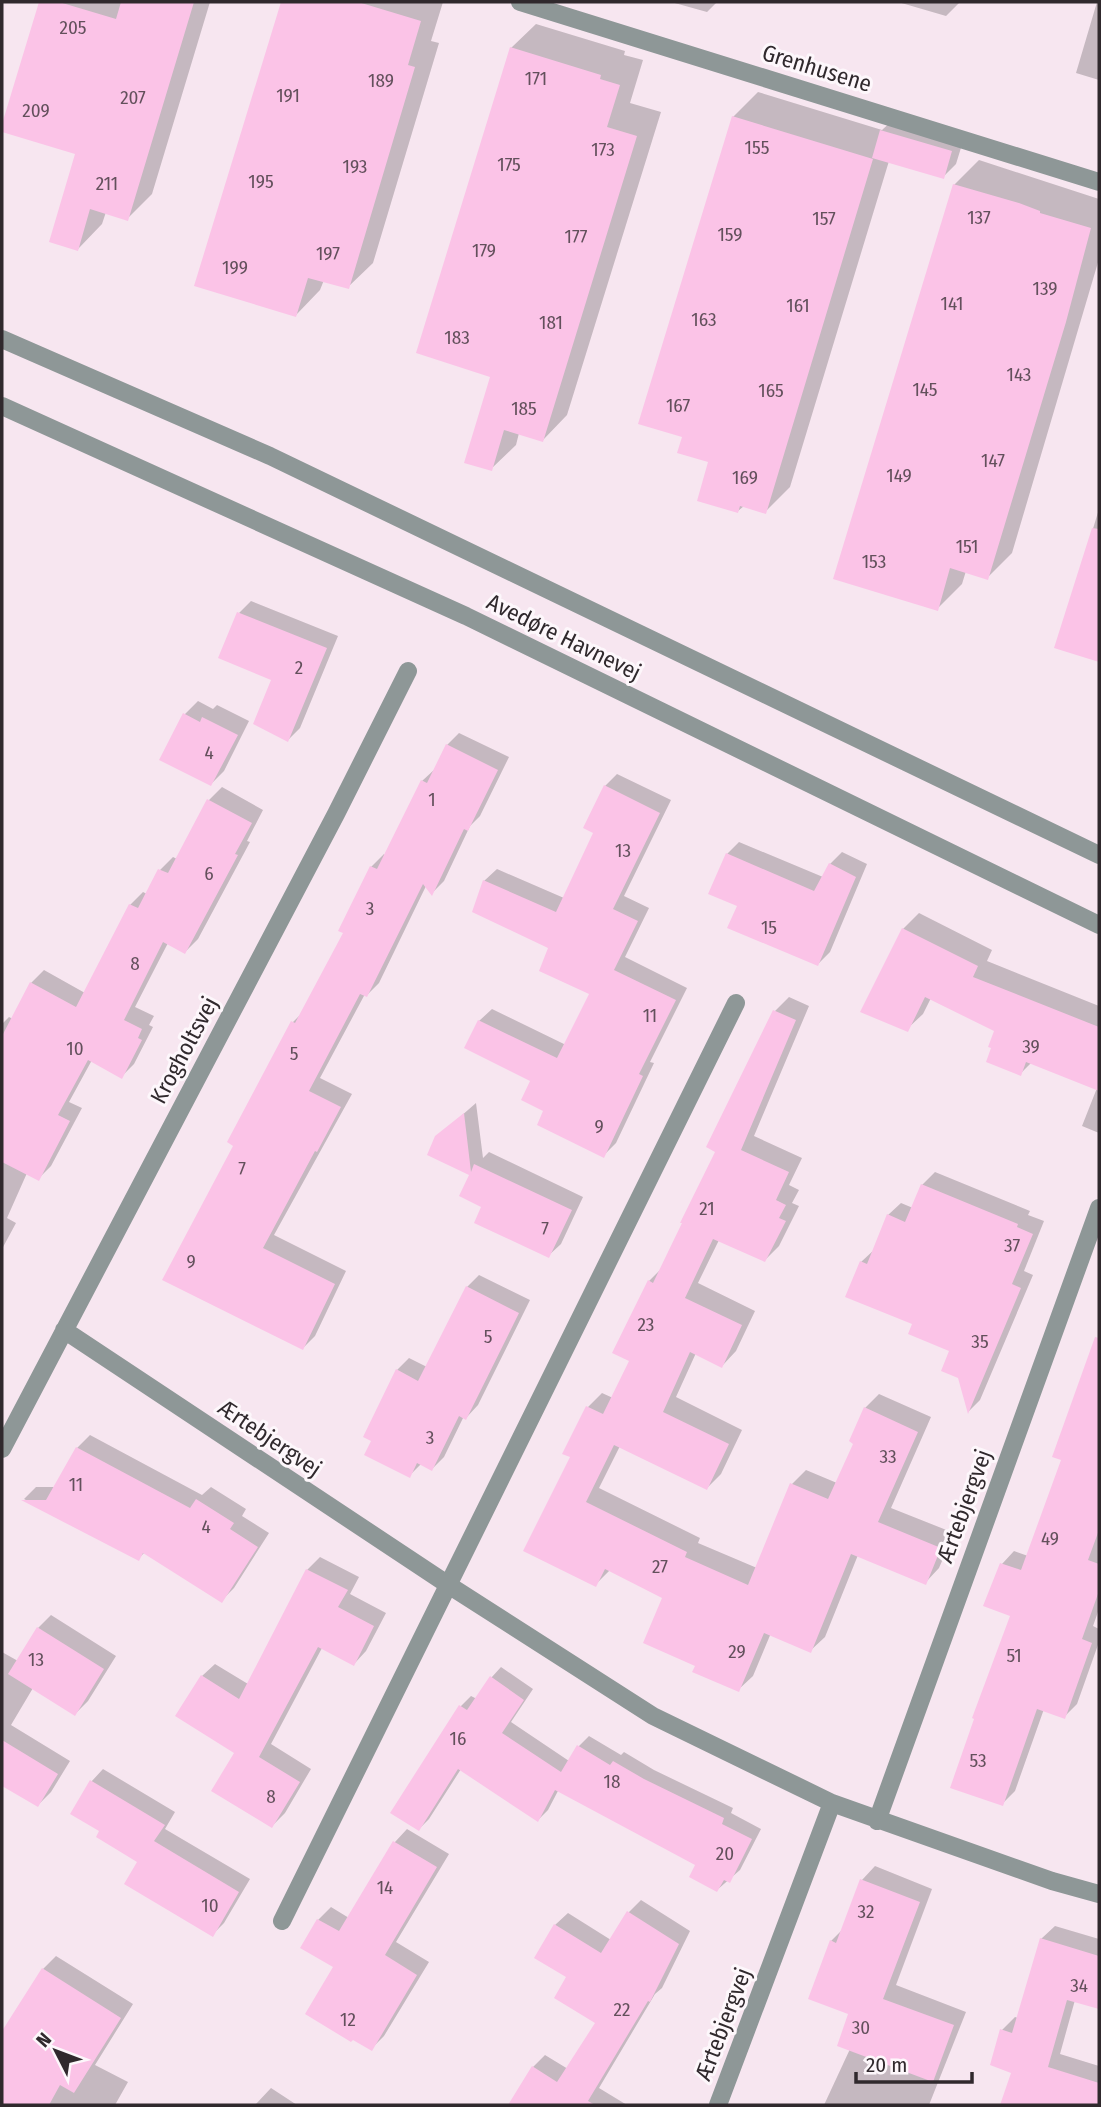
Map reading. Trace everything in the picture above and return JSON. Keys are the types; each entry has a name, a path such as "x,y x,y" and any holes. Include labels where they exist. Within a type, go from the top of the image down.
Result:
{"street":[{"name":"Grenhusene","path":"520,2 1099,181"},
{"name":"Avedøre Havnevej","path":"2,339 270,456 1099,855"},
{"name":"Avedøre Havnevej","path":"2,406 466,616 1099,925"},
{"name":"Krogholtsvej","path":"2,1449 330,826 408,671"},
{"path":"282,1921 450,1587 736,1003"},
{"name":"Ærtebjergvej","path":"877,1821 1099,1208"},
{"name":"Ærtebjergvej","path":"64,1330 450,1587 653,1716 832,1803 877,1821 1052,1881 1099,1894"},
{"name":"Ærtebjergvej","path":"718,2105 832,1803"}],"building":[{"path":"39,2 59,2 116,19 121,2 194,2 128,221 90,209 78,251 49,242 75,154 2,132 2,124"},
{"path":"281,2 358,2 421,21 408,65 415,67 349,289 308,278 296,317 194,286"},
{"path":"510,47 601,75 600,79 620,85 607,127 637,136 543,442 504,430 492,471 464,463 490,377 416,353"},
{"path":"732,116 873,159 766,514 740,506 738,513 697,501 708,462 677,453 682,437 638,424"},
{"path":"880,130 952,151 944,179 872,158"},
{"path":"953,184 1091,228 1066,322 988,580 950,568 938,611 833,579"},
{"path":"1092,528 1099,529 1099,662 1054,648"},
{"path":"237,612 327,648 288,742 253,724 271,680 218,658"},
{"path":"183,713 200,722 202,717 238,735 211,786 159,760"},
{"path":"446,744 498,770 468,831 464,829 432,896 423,884 367,997 360,994 309,1091 341,1107 263,1248 335,1284 303,1350 162,1280 233,1146 227,1142 291,1021 295,1023 343,933 338,931 370,866 377,869 421,780 427,783"},
{"path":"604,785 660,813 613,909 638,921 614,970 676,1000 639,1074 643,1076 604,1158 537,1125 543,1111 521,1100 530,1081 464,1048 478,1020 557,1058 589,994 539,971 548,948 472,912 483,880 556,912 593,833 583,828"},
{"path":"207,799 252,823 235,854 238,855 185,954 163,942 124,1020 142,1029 138,1038 142,1040 122,1079 88,1060 58,1115 70,1121 39,1181 2,1162 2,1036 30,982 76,1007 129,904 138,908 158,869 168,873"},
{"path":"726,853 814,891 829,863 856,877 818,966 727,928 737,906 708,894"},
{"path":"902,928 978,966 973,977 1099,1027 1099,1091 1026,1062 1021,1076 986,1062 994,1031 925,997 908,1032 860,1012"},
{"path":"773,1010 796,1020 741,1150 789,1172 776,1200 786,1205 779,1218 786,1221 765,1262 713,1239 685,1298 742,1325 722,1368 690,1352 663,1412 729,1444 707,1490 614,1445 586,1502 687,1552 685,1557 748,1585 790,1483 828,1499 853,1444 849,1441 864,1407 918,1432 878,1522 941,1548 926,1585 851,1554 811,1653 764,1633 739,1692 692,1672 695,1666 643,1643 662,1598 605,1569 596,1587 523,1551 570,1457 562,1454 586,1406 603,1414 629,1361 612,1353 648,1280 653,1283 682,1223 715,1152 706,1147"},
{"path":"464,1113 471,1172 474,1164 572,1210 549,1258 474,1223 481,1207 459,1196 469,1175 427,1155 435,1136"},
{"path":"921,1184 1018,1224 1017,1227 1033,1234 1012,1284 1021,1288 968,1414 958,1378 941,1371 949,1351 908,1334 912,1324 845,1297 860,1261 867,1264 887,1214 905,1222"},
{"path":"466,1286 519,1313 466,1420 459,1416 432,1471 417,1463 410,1478 364,1455 371,1441 363,1437 396,1369 418,1381"},
{"path":"1095,1337 1099,1338 1099,1530 1088,1560 1099,1564 1099,1591 1082,1639 1092,1643 1065,1719 1037,1709 1003,1806 950,1788 974,1719 972,1718 1010,1616 983,1606 1000,1563 1021,1570 1061,1460 1052,1457"},
{"path":"76,1447 190,1508 196,1499 234,1523 230,1529 258,1547 222,1603 143,1553 139,1561 21,1500 46,1500"},
{"path":"306,1569 348,1590 338,1607 374,1626 354,1666 318,1647 259,1757 300,1782 272,1828 211,1791 234,1753 175,1716 201,1675 239,1699"},
{"path":"37,1627 104,1669 75,1716 8,1674"},
{"path":"490,1676 524,1700 502,1733 561,1772 577,1745 610,1765 613,1761 724,1818 722,1824 752,1839 730,1883 724,1880 717,1892 689,1877 695,1865 555,1790 538,1822 458,1769 419,1831 390,1813 459,1705 467,1710"},
{"path":"2,1740 58,1774 38,1807 2,1786"},
{"path":"90,1780 165,1825 154,1841 239,1892 213,1937 124,1884 137,1862 96,1837 99,1831 70,1814"},
{"path":"393,1841 437,1867 385,1955 417,1975 372,2051 353,2040 351,2042 305,2014 333,1967 300,1948 317,1919 339,1931"},
{"path":"860,1879 920,1902 883,1999 954,2025 933,2082 837,2046 848,2014 808,1999 830,1940 836,1943"},
{"path":"627,1911 679,1944 650,2002 648,2001 588,2101 595,2105 508,2105 532,2066 557,2082 595,2023 554,1998 566,1977 534,1958 554,1924 601,1953"},
{"path":"1040,1938 1099,1956 1099,2009 1067,2000 1048,2067 1099,2083 1099,2105 1000,2105 1011,2073 990,2065 1000,2029 1012,2033"},
{"path":"42,1968 121,2018 74,2093 60,2085 49,2105 2,2105 2,2031"}]}
